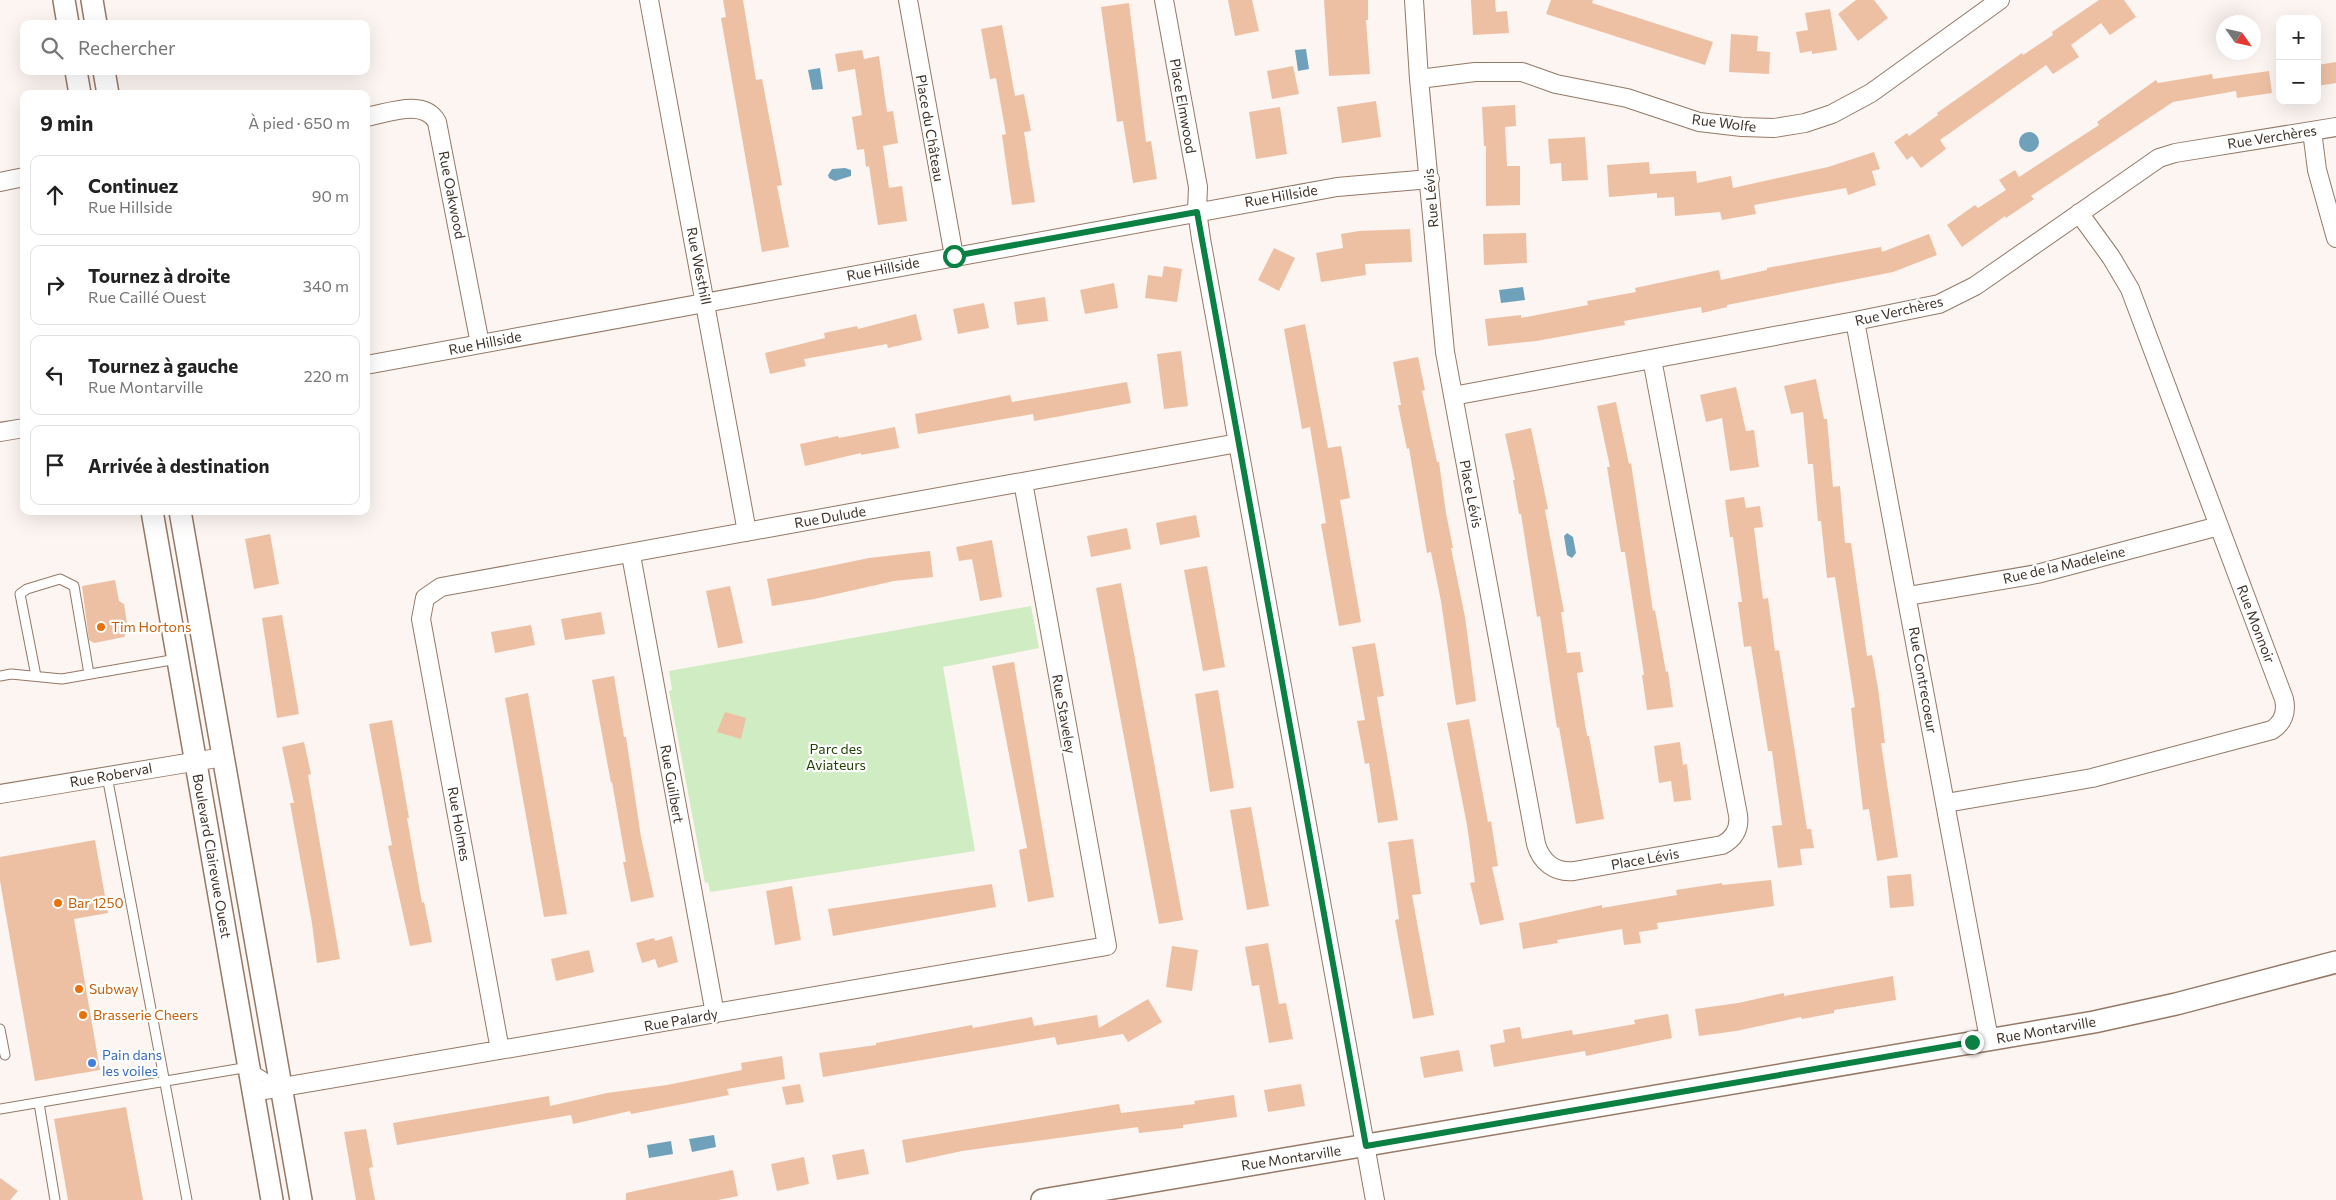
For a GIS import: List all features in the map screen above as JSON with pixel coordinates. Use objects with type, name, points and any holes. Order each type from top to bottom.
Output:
[{"type":"street","points":[[64,0],[67,20]]},
{"type":"street","points":[[92,0],[95,20]]},
{"type":"street","name":"Rue Westhill","points":[[649,0],[747,532]]},
{"type":"street","name":"Place du Château","points":[[908,0],[954,256]]},
{"type":"street","name":"Place Elmwood","points":[[1164,0],[1198,187],[1197,212],[1375,1200]]},
{"type":"street","name":"Rue Lévis","points":[[1414,0],[1419,79],[1430,179],[1439,296],[1453,396]]},
{"type":"street","name":"Rue Wolfe","points":[[1419,79],[1475,72],[1522,72],[1556,84],[1627,98],[1700,122],[1742,127],[1774,128],[1832,114],[1871,93],[2000,0]]},
{"type":"street","points":[[77,75],[79,90]]},
{"type":"street","points":[[105,75],[107,90]]},
{"type":"street","name":"Rue Oakwood","points":[[370,116],[417,109],[427,111],[437,122],[480,344]]},
{"type":"street","name":"Rue Verchères","points":[[1453,396],[1929,306],[1958,296],[2152,162],[2167,155],[2336,127]]},
{"type":"street","points":[[2312,131],[2317,170],[2336,238]]},
{"type":"street","points":[[0,182],[20,178]]},
{"type":"street","name":"Rue Hillside","points":[[370,364],[1337,186],[1430,179]]},
{"type":"street","name":"Rue Monnoir","points":[[1946,803],[2092,778],[2258,734],[2276,727],[2284,714],[2284,699],[2130,289],[2118,267],[2079,213]]},
{"type":"street","name":"Rue Contrecoeur","points":[[1856,321],[1989,1039]]},
{"type":"street","name":"Place Lévis","points":[[1453,396],[1534,834],[1540,855],[1552,867],[1569,872],[1712,847],[1726,843],[1734,836],[1738,826],[1738,815],[1652,358]]},
{"type":"street","points":[[0,432],[20,429]]},
{"type":"street","name":"Rue Dulude","points":[[425,598],[441,588],[1238,442]]},
{"type":"street","name":"Rue Staveley","points":[[1023,482],[1107,946]]},
{"type":"street","name":"Boulevard Clairevue Ouest","points":[[153,515],[272,1200]]},
{"type":"street","name":"Boulevard Clairevue Ouest","points":[[181,515],[300,1200]]},
{"type":"street","name":"Rue de la Madeleine","points":[[1908,596],[2037,574],[2219,526]]},
{"type":"street","name":"Rue Guilbert","points":[[631,554],[715,1014]]},
{"type":"street","name":"Rue Holmes","points":[[425,598],[421,619],[500,1050]]},
{"type":"street","name":"Rue Roberval","points":[[0,794],[223,757]]},
{"type":"street","name":"Rue Palardy","points":[[254,1092],[1107,946]]},
{"type":"street","name":"Rue Montarville","points":[[1042,1200],[1989,1039],[2153,1009],[2336,962]]},
{"type":"lane","points":[[36,676],[20,594],[27,589],[60,580],[74,586],[89,674]]},
{"type":"lane","points":[[0,676],[11,674],[62,679],[178,659]]},
{"type":"lane","points":[[107,776],[187,1200]]},
{"type":"lane","points":[[0,1029],[5,1055]]},
{"type":"lane","points":[[0,1109],[249,1067],[281,1087]]},
{"type":"lane","points":[[39,1103],[55,1200]]},
{"type":"green space","name":"Parc des Aviateurs","points":[[1031,606],[1039,648],[943,667],[975,851],[710,892],[708,882],[705,883],[669,691],[672,690],[669,671]]},
{"type":"water","points":[[1306,49],[1309,69],[1298,71],[1295,50]]},
{"type":"water","points":[[820,68],[823,89],[812,90],[808,70]]},
{"type":"water","points":[[2029,132],[2036,135],[2039,142],[2036,149],[2029,152],[2022,149],[2019,142],[2022,135]]},
{"type":"water","points":[[845,168],[851,170],[851,176],[835,181],[829,178],[828,175],[832,169]]},
{"type":"water","points":[[1523,287],[1525,300],[1501,303],[1499,290]]},
{"type":"water","points":[[1567,533],[1573,537],[1576,553],[1572,558],[1567,555],[1564,536]]},
{"type":"water","points":[[714,1135],[716,1147],[692,1152],[689,1139]]},
{"type":"water","points":[[671,1141],[673,1154],[649,1158],[647,1145]]},
{"type":"building","points":[[723,0],[743,0],[756,80],[762,79],[782,185],[777,186],[789,247],[762,252],[721,18],[726,17]]},
{"type":"building","points":[[1228,0],[1252,0],[1259,31],[1235,36]]},
{"type":"building","points":[[1324,0],[1368,0],[1368,20],[1366,20],[1370,74],[1329,76]]},
{"type":"building","points":[[1471,0],[1495,0],[1496,12],[1507,11],[1509,33],[1473,35]]},
{"type":"building","points":[[1551,0],[1593,0],[1592,3],[1713,42],[1705,65],[1546,14]]},
{"type":"building","points":[[1856,0],[1874,0],[1888,18],[1858,41],[1838,14]]},
{"type":"building","points":[[2099,0],[2124,0],[2136,17],[2110,35],[2101,23],[2071,45],[2079,57],[2053,74],[2046,65],[1940,140],[1946,149],[1921,168],[1912,156],[1907,160],[1894,142],[1907,133],[1909,136],[1938,115],[1937,113],[2022,53],[2023,55],[2053,35],[2052,32]]},
{"type":"building","points":[[1129,3],[1146,142],[1151,141],[1157,179],[1133,183],[1123,121],[1117,122],[1101,7]]},
{"type":"building","points":[[1830,9],[1837,50],[1812,54],[1812,51],[1800,53],[1796,32],[1808,30],[1805,13]]},
{"type":"building","points":[[1002,25],[1015,96],[1024,94],[1031,131],[1024,132],[1035,202],[1012,205],[1002,135],[1006,134],[996,78],[990,79],[981,29]]},
{"type":"building","points":[[1731,34],[1758,36],[1757,51],[1770,52],[1769,74],[1729,72]]},
{"type":"building","points":[[862,50],[864,59],[879,56],[887,112],[893,111],[898,143],[883,146],[889,188],[902,186],[907,221],[878,225],[869,166],[866,167],[864,149],[857,150],[852,117],[862,115],[855,69],[838,72],[835,54]]},
{"type":"building","points":[[2336,62],[2336,83],[2321,85],[2321,64]]},
{"type":"building","points":[[1293,66],[1299,94],[1272,99],[1267,71]]},
{"type":"building","points":[[2269,71],[2272,93],[2237,98],[2236,91],[2173,102],[2031,196],[2034,199],[2006,218],[2005,216],[1962,247],[1947,225],[1975,205],[1978,208],[2006,190],[1999,180],[2015,170],[2019,177],[2099,125],[2097,122],[2156,80],[2158,83],[2212,74],[2213,79]]},
{"type":"building","points":[[1376,101],[1381,137],[1342,143],[1337,107]]},
{"type":"building","points":[[1515,105],[1516,126],[1505,127],[1507,166],[1520,166],[1520,205],[1486,206],[1486,146],[1484,146],[1482,107]]},
{"type":"building","points":[[1280,107],[1287,154],[1256,159],[1249,112]]},
{"type":"building","points":[[1585,137],[1588,180],[1562,181],[1561,163],[1550,164],[1548,139]]},
{"type":"building","points":[[1874,152],[1880,169],[1872,171],[1876,185],[1848,195],[1846,188],[1754,205],[1756,214],[1722,220],[1720,212],[1675,216],[1674,197],[1657,198],[1657,193],[1609,197],[1607,165],[1649,162],[1650,174],[1696,171],[1697,183],[1731,176],[1733,188],[1828,167]]},
{"type":"building","points":[[1410,229],[1412,262],[1365,264],[1366,275],[1321,282],[1316,253],[1343,248],[1341,234],[1359,231]]},
{"type":"building","points":[[1526,233],[1527,263],[1484,265],[1483,234]]},
{"type":"building","points":[[1929,234],[1937,255],[1893,272],[1727,305],[1727,307],[1702,313],[1701,307],[1624,321],[1625,325],[1536,341],[1488,346],[1485,319],[1521,315],[1521,318],[1588,305],[1587,301],[1636,292],[1635,288],[1719,270],[1721,280],[1767,270],[1767,268],[1881,247],[1882,252]]},
{"type":"building","points":[[1274,248],[1295,258],[1279,291],[1258,280]]},
{"type":"building","points":[[1164,266],[1182,269],[1177,302],[1145,298],[1148,275],[1162,277]]},
{"type":"building","points":[[1114,283],[1118,308],[1085,314],[1080,290]]},
{"type":"building","points":[[1045,297],[1048,321],[1017,325],[1014,302]]},
{"type":"building","points":[[984,303],[989,328],[958,334],[953,309]]},
{"type":"building","points":[[916,314],[922,340],[888,348],[887,344],[804,359],[806,366],[770,374],[765,353],[825,338],[824,333],[857,326],[858,329]]},
{"type":"building","points":[[1305,324],[1328,448],[1341,446],[1350,498],[1340,500],[1361,622],[1339,626],[1321,524],[1326,523],[1310,427],[1302,429],[1284,329]]},
{"type":"building","points":[[1181,351],[1188,406],[1164,409],[1157,354]]},
{"type":"building","points":[[1418,357],[1425,390],[1422,391],[1437,462],[1439,462],[1453,548],[1451,548],[1465,617],[1476,701],[1456,705],[1441,601],[1431,552],[1427,553],[1409,448],[1407,449],[1398,405],[1401,405],[1393,362]]},
{"type":"building","points":[[1816,379],[1824,419],[1827,419],[1833,487],[1840,486],[1845,543],[1851,543],[1867,656],[1872,655],[1885,743],[1881,743],[1898,857],[1877,861],[1869,809],[1863,810],[1851,708],[1855,707],[1835,577],[1827,578],[1821,521],[1818,521],[1813,464],[1808,464],[1803,412],[1791,414],[1784,386]]},
{"type":"building","points":[[1127,382],[1131,403],[1034,421],[1033,414],[918,434],[915,414],[1010,395],[1012,402]]},
{"type":"building","points":[[1736,387],[1746,431],[1754,430],[1759,467],[1730,471],[1722,418],[1706,422],[1700,395]]},
{"type":"building","points":[[1616,402],[1629,464],[1631,463],[1653,611],[1655,610],[1666,672],[1668,671],[1673,707],[1647,710],[1642,675],[1644,675],[1625,552],[1621,552],[1607,467],[1610,467],[1597,406]]},
{"type":"building","points":[[895,427],[899,448],[861,455],[861,453],[805,466],[800,444]]},
{"type":"building","points":[[1531,428],[1548,509],[1545,510],[1564,612],[1561,612],[1567,653],[1580,652],[1583,672],[1577,673],[1587,736],[1589,736],[1604,819],[1576,824],[1559,727],[1557,728],[1540,616],[1537,617],[1521,514],[1519,514],[1513,480],[1515,480],[1505,434]]},
{"type":"building","points":[[1744,497],[1746,508],[1760,506],[1763,527],[1754,528],[1763,599],[1768,598],[1775,651],[1779,650],[1807,829],[1811,829],[1814,848],[1800,849],[1802,865],[1778,868],[1772,826],[1782,825],[1772,751],[1768,751],[1751,646],[1744,647],[1738,602],[1742,602],[1733,537],[1730,537],[1725,500]]},
{"type":"building","points":[[1196,515],[1200,537],[1160,545],[1156,523]]},
{"type":"building","points":[[1127,528],[1131,549],[1091,557],[1087,536]]},
{"type":"building","points":[[270,534],[279,584],[254,589],[245,539]]},
{"type":"building","points":[[992,540],[1002,597],[980,601],[972,559],[959,561],[956,547]]},
{"type":"building","points":[[930,551],[933,577],[894,581],[814,599],[772,606],[767,579],[869,558]]},
{"type":"building","points":[[1207,566],[1225,667],[1203,671],[1184,570]]},
{"type":"building","points":[[115,580],[119,601],[124,604],[128,630],[124,637],[94,643],[89,640],[82,586]]},
{"type":"building","points":[[1121,583],[1183,920],[1159,924],[1096,588]]},
{"type":"building","points":[[730,586],[743,643],[718,648],[706,591]]},
{"type":"building","points":[[601,612],[605,634],[565,640],[561,619]]},
{"type":"building","points":[[282,615],[299,714],[277,718],[262,618]]},
{"type":"building","points":[[531,625],[535,645],[495,653],[491,632]]},
{"type":"building","points":[[1375,643],[1384,696],[1377,697],[1398,820],[1378,823],[1369,763],[1365,764],[1357,721],[1365,720],[1352,647]]},
{"type":"building","points":[[1014,662],[1054,897],[1028,902],[1019,850],[1027,848],[992,666]]},
{"type":"building","points":[[614,676],[624,737],[626,737],[641,837],[654,897],[631,902],[623,862],[626,862],[612,782],[592,680]]},
{"type":"building","points":[[1218,690],[1234,788],[1210,792],[1195,694]]},
{"type":"building","points":[[528,693],[567,914],[544,917],[505,698]]},
{"type":"building","points":[[725,712],[746,718],[741,739],[717,732]]},
{"type":"building","points":[[1469,719],[1488,822],[1491,821],[1498,866],[1492,867],[1504,920],[1480,925],[1470,883],[1475,882],[1467,825],[1447,723]]},
{"type":"building","points":[[392,720],[422,903],[424,902],[432,942],[410,946],[388,846],[392,845],[369,724]]},
{"type":"building","points":[[304,742],[311,774],[308,775],[340,959],[317,963],[312,923],[290,803],[294,803],[282,747]]},
{"type":"building","points":[[1680,742],[1683,765],[1687,764],[1691,800],[1674,802],[1671,781],[1659,783],[1654,746]]},
{"type":"building","points":[[1251,807],[1269,906],[1247,910],[1230,810]]},
{"type":"building","points":[[1413,839],[1421,894],[1412,895],[1434,1015],[1413,1019],[1395,920],[1399,919],[1388,842]]},
{"type":"building","points":[[95,840],[108,913],[74,919],[100,1070],[35,1081],[0,881],[0,857]]},
{"type":"building","points":[[1911,874],[1914,906],[1890,908],[1887,876]]},
{"type":"building","points":[[1771,880],[1774,906],[1657,923],[1658,929],[1639,932],[1641,943],[1624,945],[1622,929],[1557,940],[1558,943],[1523,949],[1519,923],[1602,905],[1602,908],[1677,895],[1676,890],[1722,883],[1722,885]]},
{"type":"building","points":[[992,884],[996,907],[833,936],[828,909]]},
{"type":"building","points":[[792,886],[801,940],[775,945],[766,891]]},
{"type":"building","points":[[672,936],[678,962],[658,968],[655,959],[642,963],[636,943],[654,938],[655,941]]},
{"type":"building","points":[[1268,943],[1279,1004],[1286,1003],[1293,1039],[1269,1043],[1259,985],[1252,986],[1245,947]]},
{"type":"building","points":[[1172,946],[1198,950],[1192,991],[1166,987]]},
{"type":"building","points":[[589,950],[594,972],[556,981],[551,959]]},
{"type":"building","points":[[1893,976],[1896,1000],[1834,1010],[1834,1013],[1802,1019],[1801,1017],[1736,1031],[1699,1036],[1695,1009],[1738,1003],[1784,993],[1784,996]]},
{"type":"building","points":[[1148,999],[1162,1022],[1128,1042],[1123,1034],[1057,1045],[1055,1037],[823,1077],[819,1053],[876,1045],[876,1043],[972,1025],[973,1028],[1032,1017],[1034,1026],[1097,1015],[1099,1028]]},
{"type":"building","points":[[1668,1014],[1672,1038],[1586,1056],[1585,1051],[1494,1067],[1490,1045],[1505,1042],[1503,1030],[1520,1027],[1522,1039],[1572,1030],[1573,1035],[1635,1024],[1634,1020]]},
{"type":"building","points":[[1459,1050],[1463,1071],[1424,1078],[1420,1057]]},
{"type":"building","points":[[782,1056],[785,1079],[727,1089],[729,1095],[631,1114],[630,1111],[573,1124],[571,1115],[397,1145],[393,1123],[549,1096],[550,1106],[607,1093],[667,1085],[742,1070],[741,1063]]},
{"type":"building","points":[[800,1084],[804,1102],[786,1105],[782,1087]]},
{"type":"building","points":[[1301,1084],[1305,1106],[1268,1112],[1264,1090]]},
{"type":"building","points":[[1234,1095],[1237,1117],[1183,1125],[1183,1128],[1139,1133],[1138,1127],[962,1151],[906,1163],[902,1140],[1119,1104],[1121,1113],[1195,1104],[1194,1101]]},
{"type":"building","points":[[126,1107],[143,1200],[68,1200],[54,1119]]},
{"type":"building","points":[[366,1129],[373,1167],[369,1168],[375,1200],[356,1200],[344,1132]]},
{"type":"building","points":[[864,1149],[869,1174],[837,1180],[832,1155]]},
{"type":"building","points":[[804,1157],[809,1184],[777,1191],[771,1164]]},
{"type":"building","points":[[733,1170],[738,1196],[718,1200],[626,1200],[626,1193]]},
{"type":"building","points":[[0,1178],[18,1191],[10,1200],[0,1200]]},
{"type":"place","name":"Tim Hortons","points":[[101,627]]},
{"type":"place","name":"Bar 1250","points":[[58,903]]},
{"type":"place","name":"Subway","points":[[79,989]]},
{"type":"place","name":"Brasserie Cheers","points":[[83,1015]]},
{"type":"place","name":"Pain dans les voiles","points":[[92,1063]]},
{"type":"route","points":[[954,256],[1197,212],[1366,1146],[1972,1042]]}]
